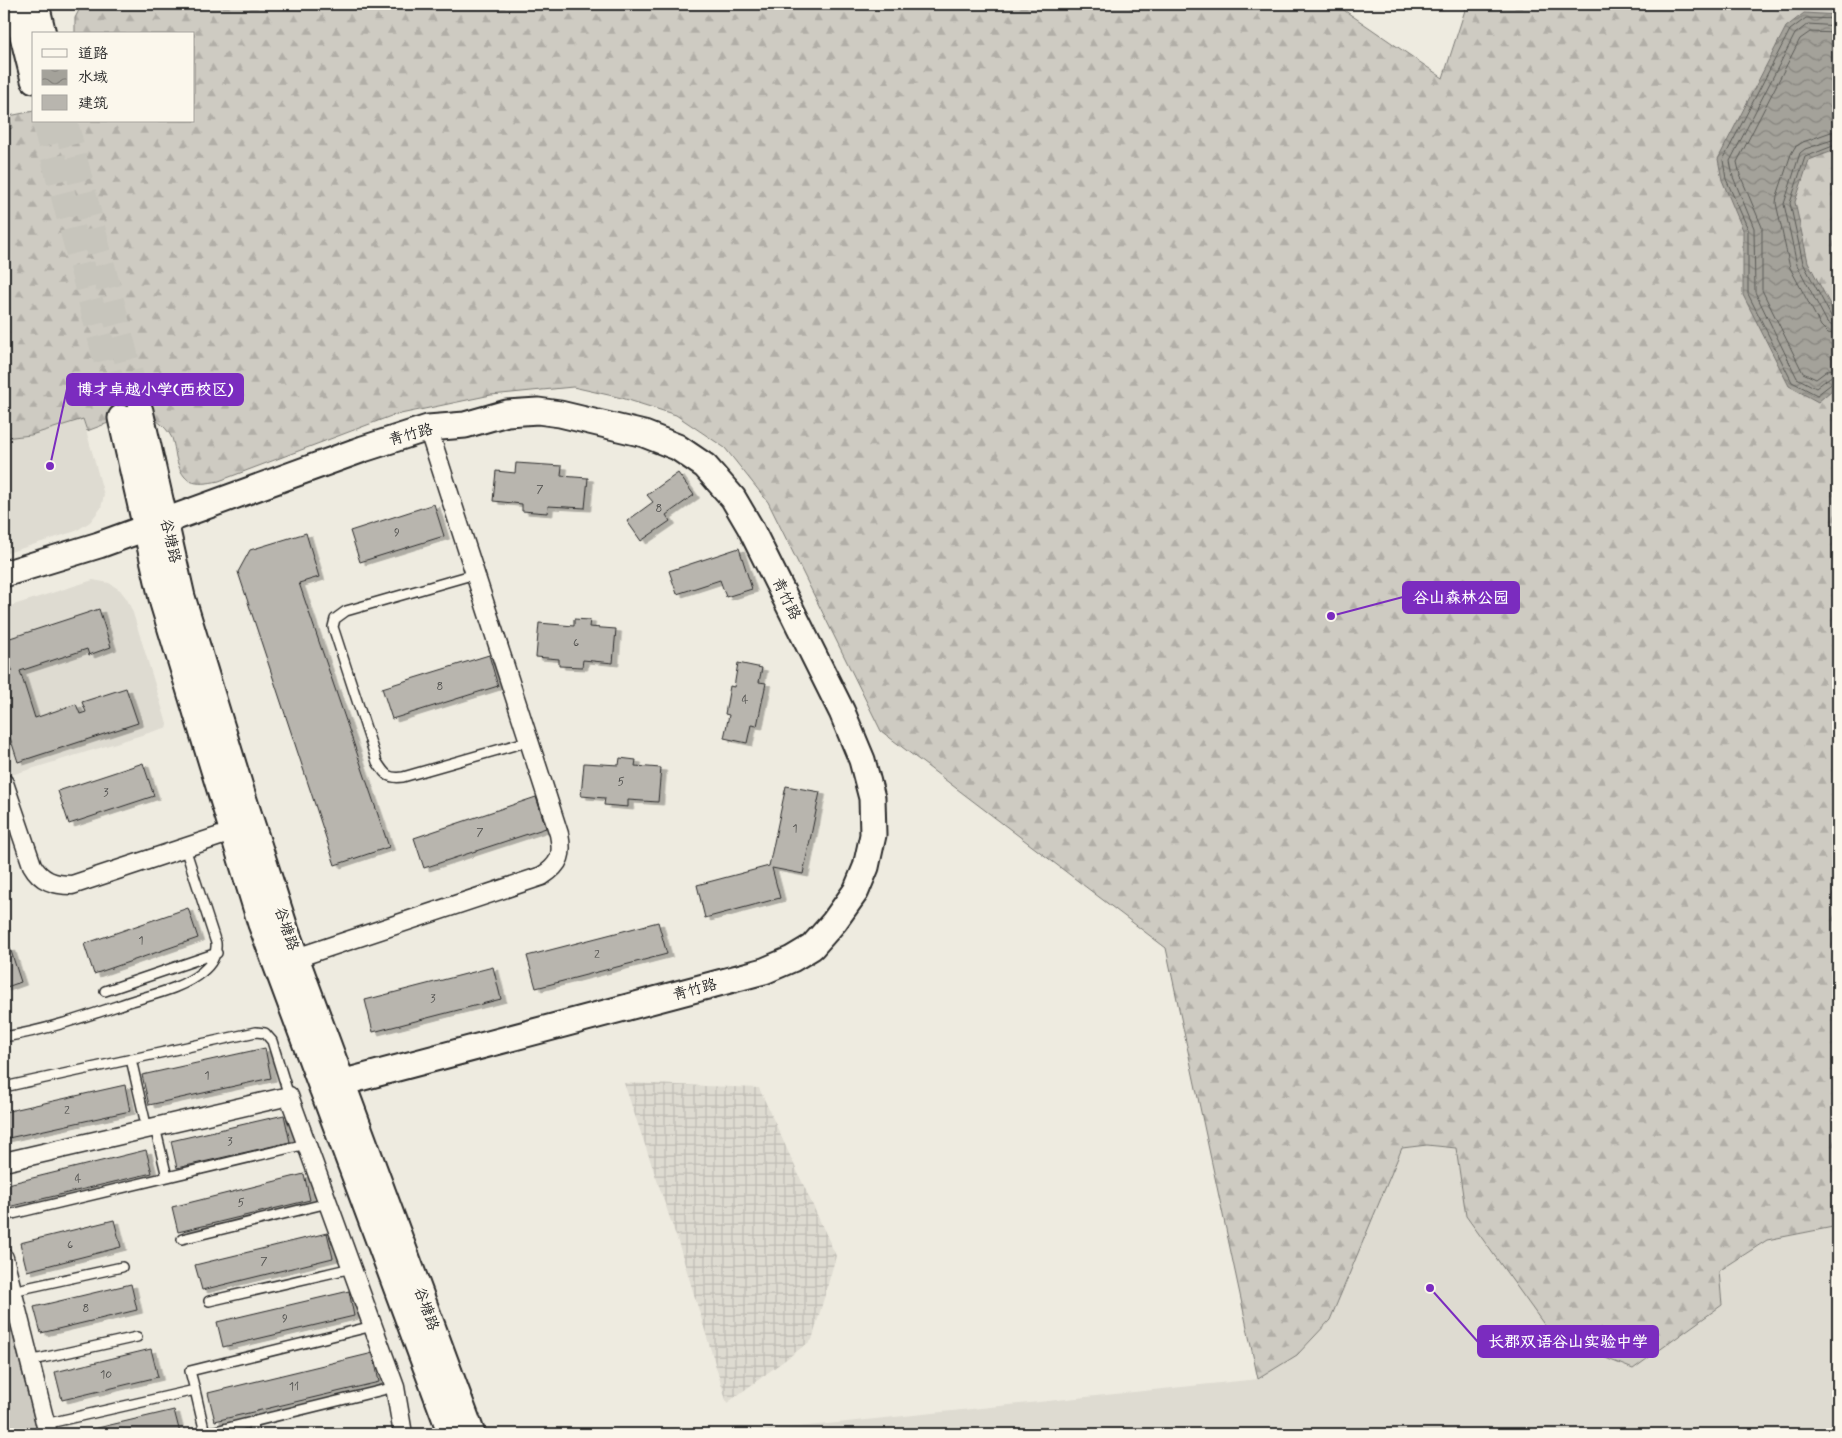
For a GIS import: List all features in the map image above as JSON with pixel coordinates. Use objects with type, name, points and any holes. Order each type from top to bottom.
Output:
[{"type":"main road","points":[[15,4],[32,72]]},
{"type":"main road","points":[[36,4],[43,32]]},
{"type":"main road","name":"青竹路","points":[[4,574],[99,545],[157,532],[368,464],[430,436],[506,413],[538,411],[560,414],[644,434],[677,446],[705,466],[733,498],[750,527],[842,712],[862,760],[872,798],[873,835],[866,868],[856,890],[834,922],[812,947],[792,959],[754,974],[331,1082]]},
{"type":"main road","name":"谷塘路","points":[[130,414],[157,532],[164,603],[261,924],[331,1082],[472,1434]]},
{"type":"main road","name":"谷塘路","points":[[157,532],[182,597],[243,798],[296,958],[331,1082],[451,1434]]},
{"type":"main road","name":"青竹路","points":[[4,590],[104,560],[157,532]]},
{"type":"street","points":[[296,958],[542,876],[559,861],[561,847],[559,834],[430,436]]},
{"type":"street","points":[[4,783],[32,865],[36,872],[45,880],[54,884],[72,885],[232,832]]},
{"type":"street","points":[[4,1162],[288,1096],[395,1387],[403,1434]]},
{"type":"street","points":[[4,1258],[46,1429]]},
{"type":"lane","points":[[475,574],[346,611],[335,619],[333,627],[377,762],[384,773],[392,778],[403,777],[529,740]]},
{"type":"lane","points":[[4,1037],[61,1025],[168,990],[202,972],[212,962],[216,953],[216,943],[185,848]]},
{"type":"lane","points":[[105,991],[216,953]]},
{"type":"lane","points":[[4,1087],[256,1032],[266,1033],[272,1041],[288,1096]]},
{"type":"lane","points":[[130,1059],[167,1177]]},
{"type":"lane","points":[[4,1216],[306,1144]]},
{"type":"lane","points":[[182,1239],[328,1203]]},
{"type":"lane","points":[[12,1291],[122,1266]]},
{"type":"lane","points":[[208,1302],[352,1268]]},
{"type":"lane","points":[[373,1326],[190,1371],[204,1434],[395,1387]]},
{"type":"lane","points":[[30,1361],[137,1337]]},
{"type":"lane","points":[[46,1429],[194,1390]]},
{"type":"lane","points":[[252,1422],[255,1434]]},
{"type":"shaded area","points":[[83,419],[104,495],[101,508],[90,522],[76,531],[4,554],[4,438],[31,435]]},
{"type":"shaded area","points":[[93,580],[109,583],[120,590],[127,599],[168,727],[8,776],[4,761],[4,608]]},
{"type":"shaded area","points":[[624,1083],[759,1088],[836,1256],[812,1340],[727,1403],[679,1245]]},
{"type":"shaded area","points":[[1427,1145],[1456,1148],[1466,1216],[1722,1306],[1719,1271],[1767,1240],[1838,1226],[1838,1400],[1835,1405],[1830,1430],[1831,1434],[731,1434],[1258,1379],[1330,1320],[1402,1148]]},
{"type":"green space","points":[[82,4],[1335,4],[1443,78],[1467,4],[1838,4],[1838,1226],[1767,1240],[1719,1271],[1722,1305],[1633,1369],[1553,1337],[1466,1216],[1456,1148],[1427,1145],[1402,1148],[1330,1320],[1297,1355],[1258,1379],[1166,948],[881,731],[768,502],[725,448],[676,415],[622,398],[573,387],[491,395],[391,416],[219,481],[203,483],[196,483],[186,478],[179,466],[173,440],[169,433],[158,422],[140,411],[87,431],[83,419],[31,435],[4,438],[4,131],[12,128],[9,116],[32,111],[32,122],[195,122],[195,32],[75,32],[75,18]]},
{"type":"green space","points":[[4,1301],[38,1434],[4,1434]]},
{"type":"water","points":[[1804,13],[1838,15],[1838,149],[1809,160],[1795,202],[1808,262],[1838,320],[1838,385],[1818,402],[1789,386],[1743,295],[1743,230],[1722,180],[1718,159],[1786,27]]},
{"type":"building","points":[[516,463],[562,466],[561,476],[588,478],[585,508],[548,506],[547,513],[522,511],[522,504],[493,501],[496,471],[515,473]]},
{"type":"building","points":[[678,473],[694,495],[666,515],[670,521],[641,541],[627,521],[653,502],[647,495]]},
{"type":"building","points":[[434,504],[444,536],[360,562],[350,531]]},
{"type":"building","points":[[306,533],[319,577],[299,583],[389,847],[335,865],[238,572],[250,550]]},
{"type":"building","points":[[739,548],[752,589],[726,597],[720,580],[677,594],[669,571]]},
{"type":"building","points":[[99,609],[111,647],[89,655],[87,649],[20,671],[35,718],[76,704],[80,714],[86,712],[82,702],[126,688],[138,723],[18,762],[4,719],[4,674],[13,671],[4,657],[4,640]]},
{"type":"building","points":[[574,619],[590,620],[589,627],[616,629],[613,663],[583,660],[582,667],[559,666],[559,659],[536,657],[539,623],[574,626]]},
{"type":"building","points":[[489,655],[498,686],[392,719],[382,688]]},
{"type":"building","points":[[738,663],[762,668],[759,682],[766,683],[757,726],[751,725],[747,743],[724,738],[729,715],[725,714],[730,686],[734,687]]},
{"type":"building","points":[[620,758],[636,760],[635,766],[661,768],[658,802],[628,800],[628,807],[604,805],[605,798],[581,796],[584,763],[619,765]]},
{"type":"building","points":[[143,763],[154,796],[69,824],[58,791]]},
{"type":"building","points":[[786,786],[820,792],[803,874],[772,868],[780,898],[705,918],[697,885],[769,866]]},
{"type":"building","points":[[536,797],[546,828],[424,868],[414,838]]},
{"type":"building","points":[[188,908],[198,938],[94,974],[84,944]]},
{"type":"building","points":[[658,922],[667,954],[536,988],[527,956]]},
{"type":"building","points":[[10,948],[21,982],[4,988],[4,950]]},
{"type":"building","points":[[493,967],[501,999],[373,1032],[365,1000]]},
{"type":"building","points":[[265,1048],[271,1078],[149,1105],[142,1075]]},
{"type":"building","points":[[125,1085],[130,1111],[4,1139],[4,1112]]},
{"type":"building","points":[[284,1115],[290,1142],[177,1168],[171,1141]]},
{"type":"building","points":[[146,1150],[152,1173],[8,1207],[4,1185]]},
{"type":"building","points":[[304,1174],[310,1200],[178,1232],[172,1207]]},
{"type":"building","points":[[114,1220],[121,1247],[27,1271],[20,1243]]},
{"type":"building","points":[[327,1233],[333,1258],[202,1290],[195,1265]]},
{"type":"building","points":[[131,1284],[137,1310],[41,1333],[34,1307]]},
{"type":"building","points":[[349,1291],[354,1316],[223,1347],[217,1322]]},
{"type":"building","points":[[151,1349],[158,1377],[62,1400],[55,1372]]},
{"type":"building","points":[[373,1353],[379,1382],[215,1421],[208,1393]]},
{"type":"building","points":[[174,1410],[180,1433],[72,1434]]},
{"type":"tunnel","points":[[44,122],[121,418]]},
{"type":"tunnel","points":[[65,122],[140,411]]},
{"type":"place","name":"博才卓越小学(西校区)","points":[[50,466]]},
{"type":"place","name":"谷山森林公园","points":[[1331,616]]},
{"type":"place","name":"长郡双语谷山实验中学","points":[[1430,1288]]}]
